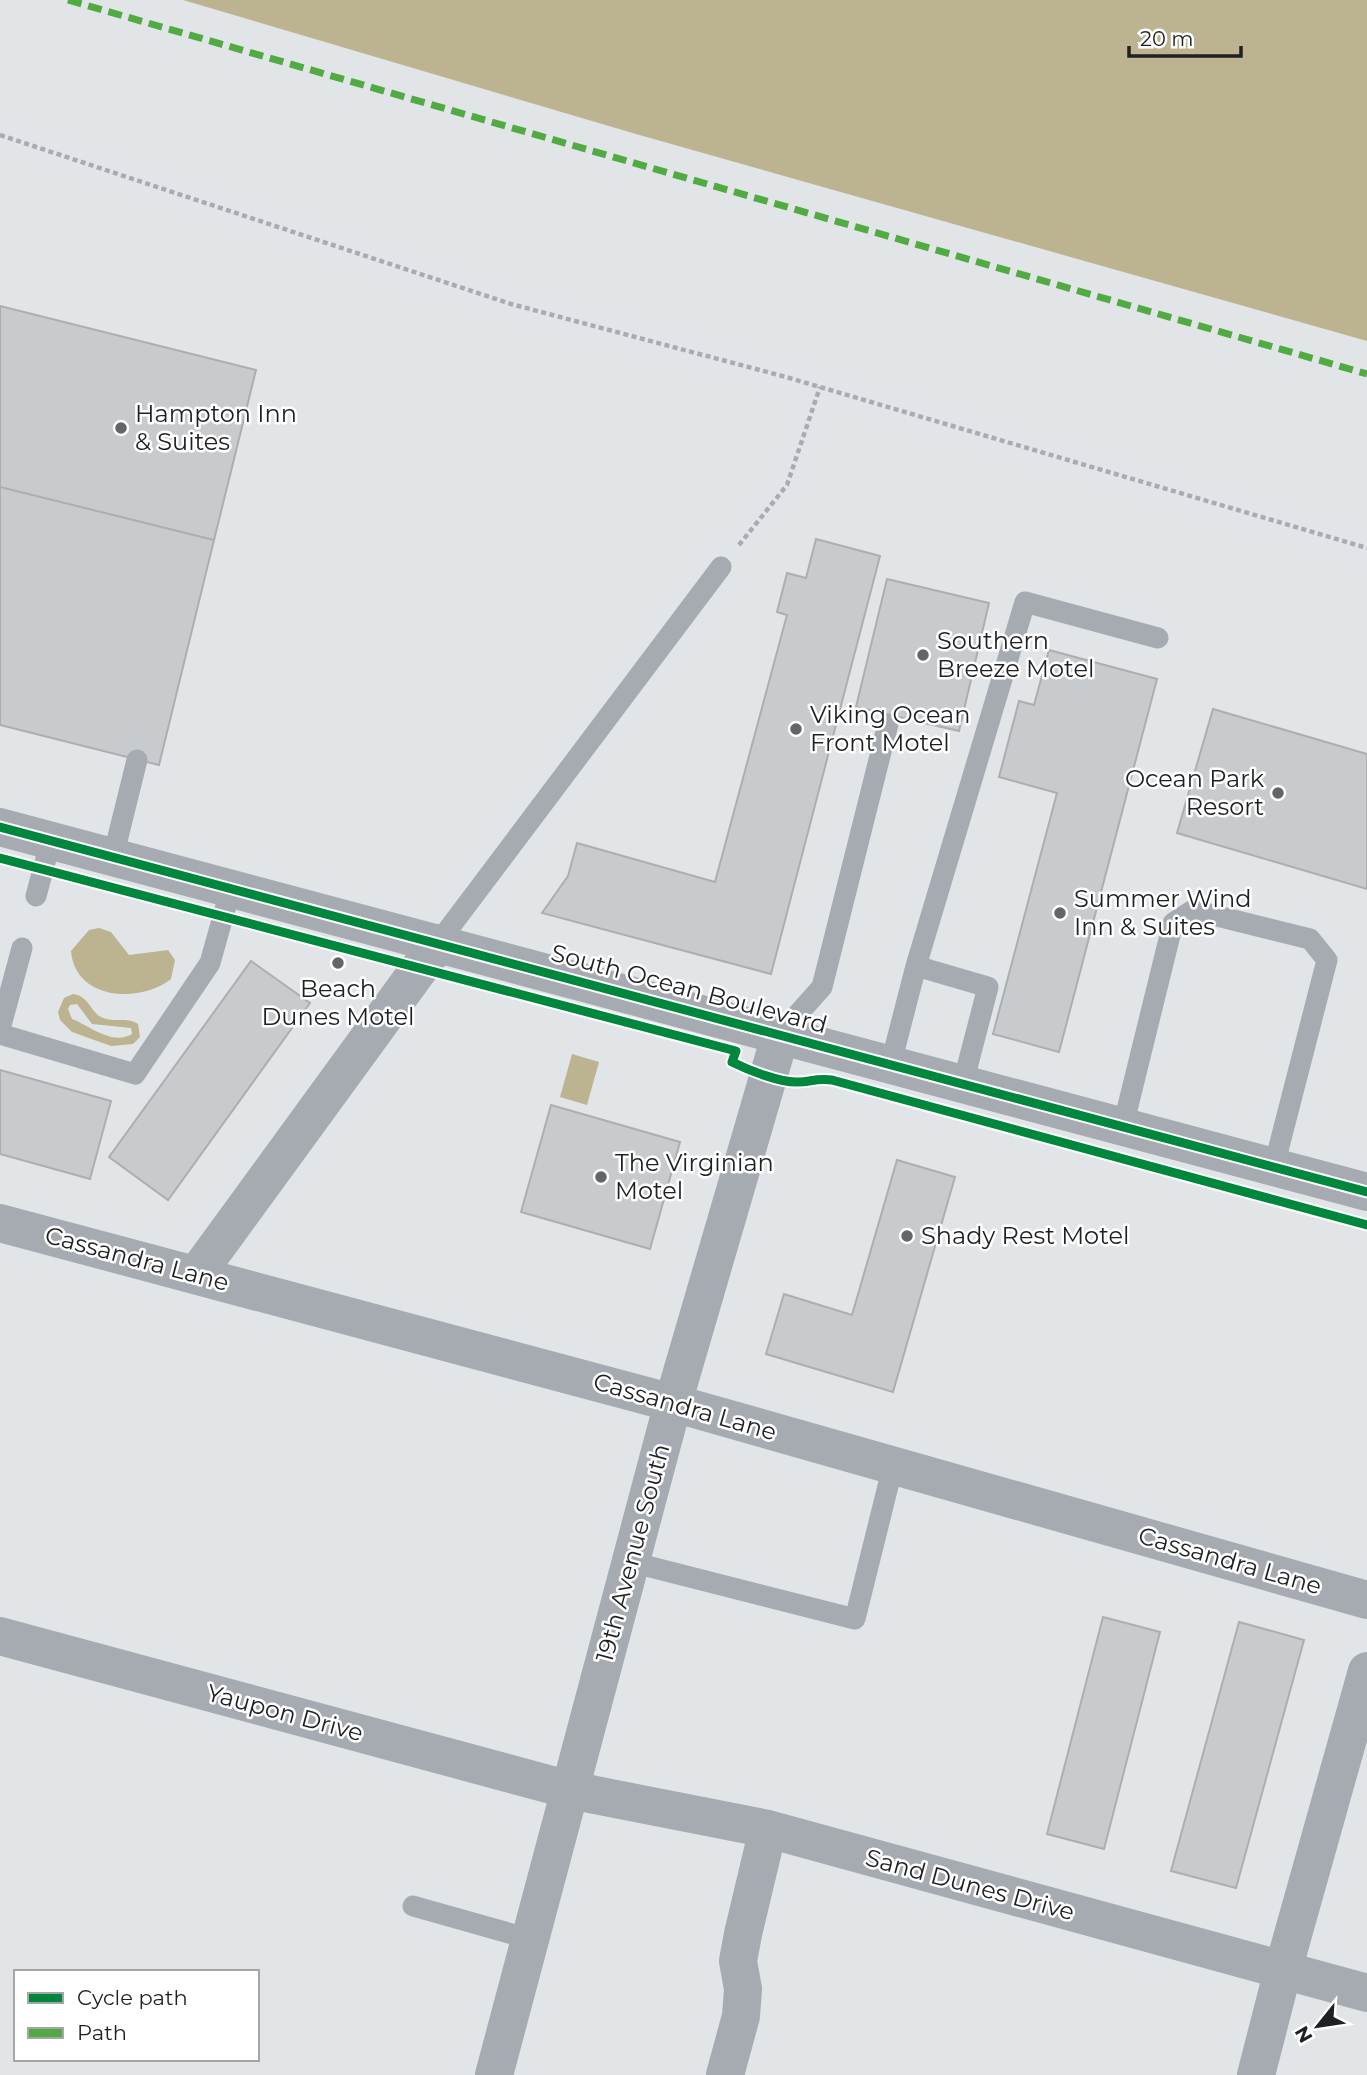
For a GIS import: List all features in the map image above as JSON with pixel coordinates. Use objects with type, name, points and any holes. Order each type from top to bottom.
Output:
[{"type":"main road","name":"South Ocean Boulevard","points":[[0,827],[781,1033],[1367,1192]]},
{"type":"street","points":[[196,1275],[438,943]]},
{"type":"street","name":"19th Avenue South","points":[[494,2075],[673,1403],[781,1033]]},
{"type":"street","name":"Cassandra Lane","points":[[0,1223],[673,1403],[1367,1600]]},
{"type":"street","name":"Yaupon Drive","points":[[0,1636],[570,1790]]},
{"type":"street","points":[[1256,2075],[1367,1671]]},
{"type":"street","name":"Sand Dunes Drive","points":[[570,1790],[768,1829],[1367,1993]]},
{"type":"street","points":[[725,2075],[741,2016],[740,1947],[768,1829]]},
{"type":"lane","points":[[438,943],[721,567]]},
{"type":"lane","points":[[891,1063],[916,966],[1025,602],[1158,638]]},
{"type":"lane","points":[[781,1033],[822,987],[888,724]]},
{"type":"lane","points":[[113,857],[137,760]]},
{"type":"lane","points":[[36,897],[51,841]]},
{"type":"lane","points":[[22,948],[0,1032],[135,1074],[210,963],[231,888]]},
{"type":"lane","points":[[1123,1126],[1173,923],[1193,911],[1310,939],[1327,960],[1274,1166]]},
{"type":"lane","points":[[916,966],[988,987],[963,1083]]},
{"type":"lane","points":[[631,1562],[855,1619],[893,1466]]},
{"type":"lane","points":[[413,1906],[530,1939]]},
{"type":"path","points":[[0,135],[511,304],[820,387],[1367,548]]},
{"type":"path","points":[[721,567],[787,485],[820,387]]},
{"type":"shaded area","points":[[183,0],[1367,0],[1367,341],[636,134]]},
{"type":"shaded area","points":[[99,928],[111,932],[129,955],[168,950],[175,960],[171,979],[158,987],[126,994],[110,993],[84,980],[75,967],[71,951],[89,930]]},
{"type":"shaded area","points":[[78,995],[99,1016],[138,1024],[140,1037],[133,1044],[111,1046],[72,1032],[60,1020],[58,1012],[64,998]],"holes":[[[77,1004],[92,1024],[131,1028],[132,1034],[117,1038],[102,1034],[72,1019],[68,1009],[70,1005]]]},
{"type":"shaded area","points":[[572,1054],[599,1062],[587,1105],[560,1097]]},
{"type":"building","name":"Hampton Inn & Suites","points":[[0,306],[256,370],[214,540],[0,487]]},
{"type":"building","points":[[0,487],[214,540],[159,765],[0,725]]},
{"type":"building","name":"Viking Ocean Front Motel","points":[[816,539],[880,556],[771,974],[542,913],[568,876],[577,843],[715,882],[787,615],[777,612],[787,573],[806,578]]},
{"type":"building","name":"Southern Breeze Motel","points":[[887,579],[989,603],[959,731],[856,707]]},
{"type":"building","name":"Summer Wind Inn & Suites","points":[[1049,650],[1157,679],[1059,1052],[993,1034],[1057,793],[999,777],[1019,701],[1034,705]]},
{"type":"building","name":"Ocean Park Resort","points":[[1213,709],[1367,754],[1367,889],[1177,833]]},
{"type":"building","points":[[251,961],[310,1003],[168,1200],[109,1157]]},
{"type":"building","points":[[0,1070],[111,1101],[90,1179],[0,1154]]},
{"type":"building","name":"The Virginian Motel","points":[[551,1105],[680,1142],[650,1249],[521,1212]]},
{"type":"building","name":"Shady Rest Motel","points":[[897,1160],[955,1177],[893,1392],[766,1354],[784,1294],[852,1315]]},
{"type":"building","points":[[1103,1617],[1160,1632],[1104,1849],[1047,1834]]},
{"type":"building","points":[[1239,1622],[1304,1640],[1236,1888],[1171,1871]]},
{"type":"marked path","points":[[68,0],[1367,374]]},
{"type":"cycle path","points":[[0,827],[1367,1192]]},
{"type":"cycle path","points":[[0,858],[736,1051],[732,1062],[774,1078],[791,1082],[832,1080],[1367,1225]]},
{"type":"place","name":"Hampton Inn & Suites","points":[[121,428]]},
{"type":"place","name":"Southern Breeze Motel","points":[[923,655]]},
{"type":"place","name":"Viking Ocean Front Motel","points":[[796,729]]},
{"type":"place","name":"Ocean Park Resort","points":[[1278,793]]},
{"type":"place","name":"Summer Wind Inn & Suites","points":[[1060,913]]},
{"type":"place","name":"Beach Dunes Motel","points":[[338,963]]},
{"type":"place","name":"The Virginian Motel","points":[[601,1177]]},
{"type":"place","name":"Shady Rest Motel","points":[[907,1236]]}]
